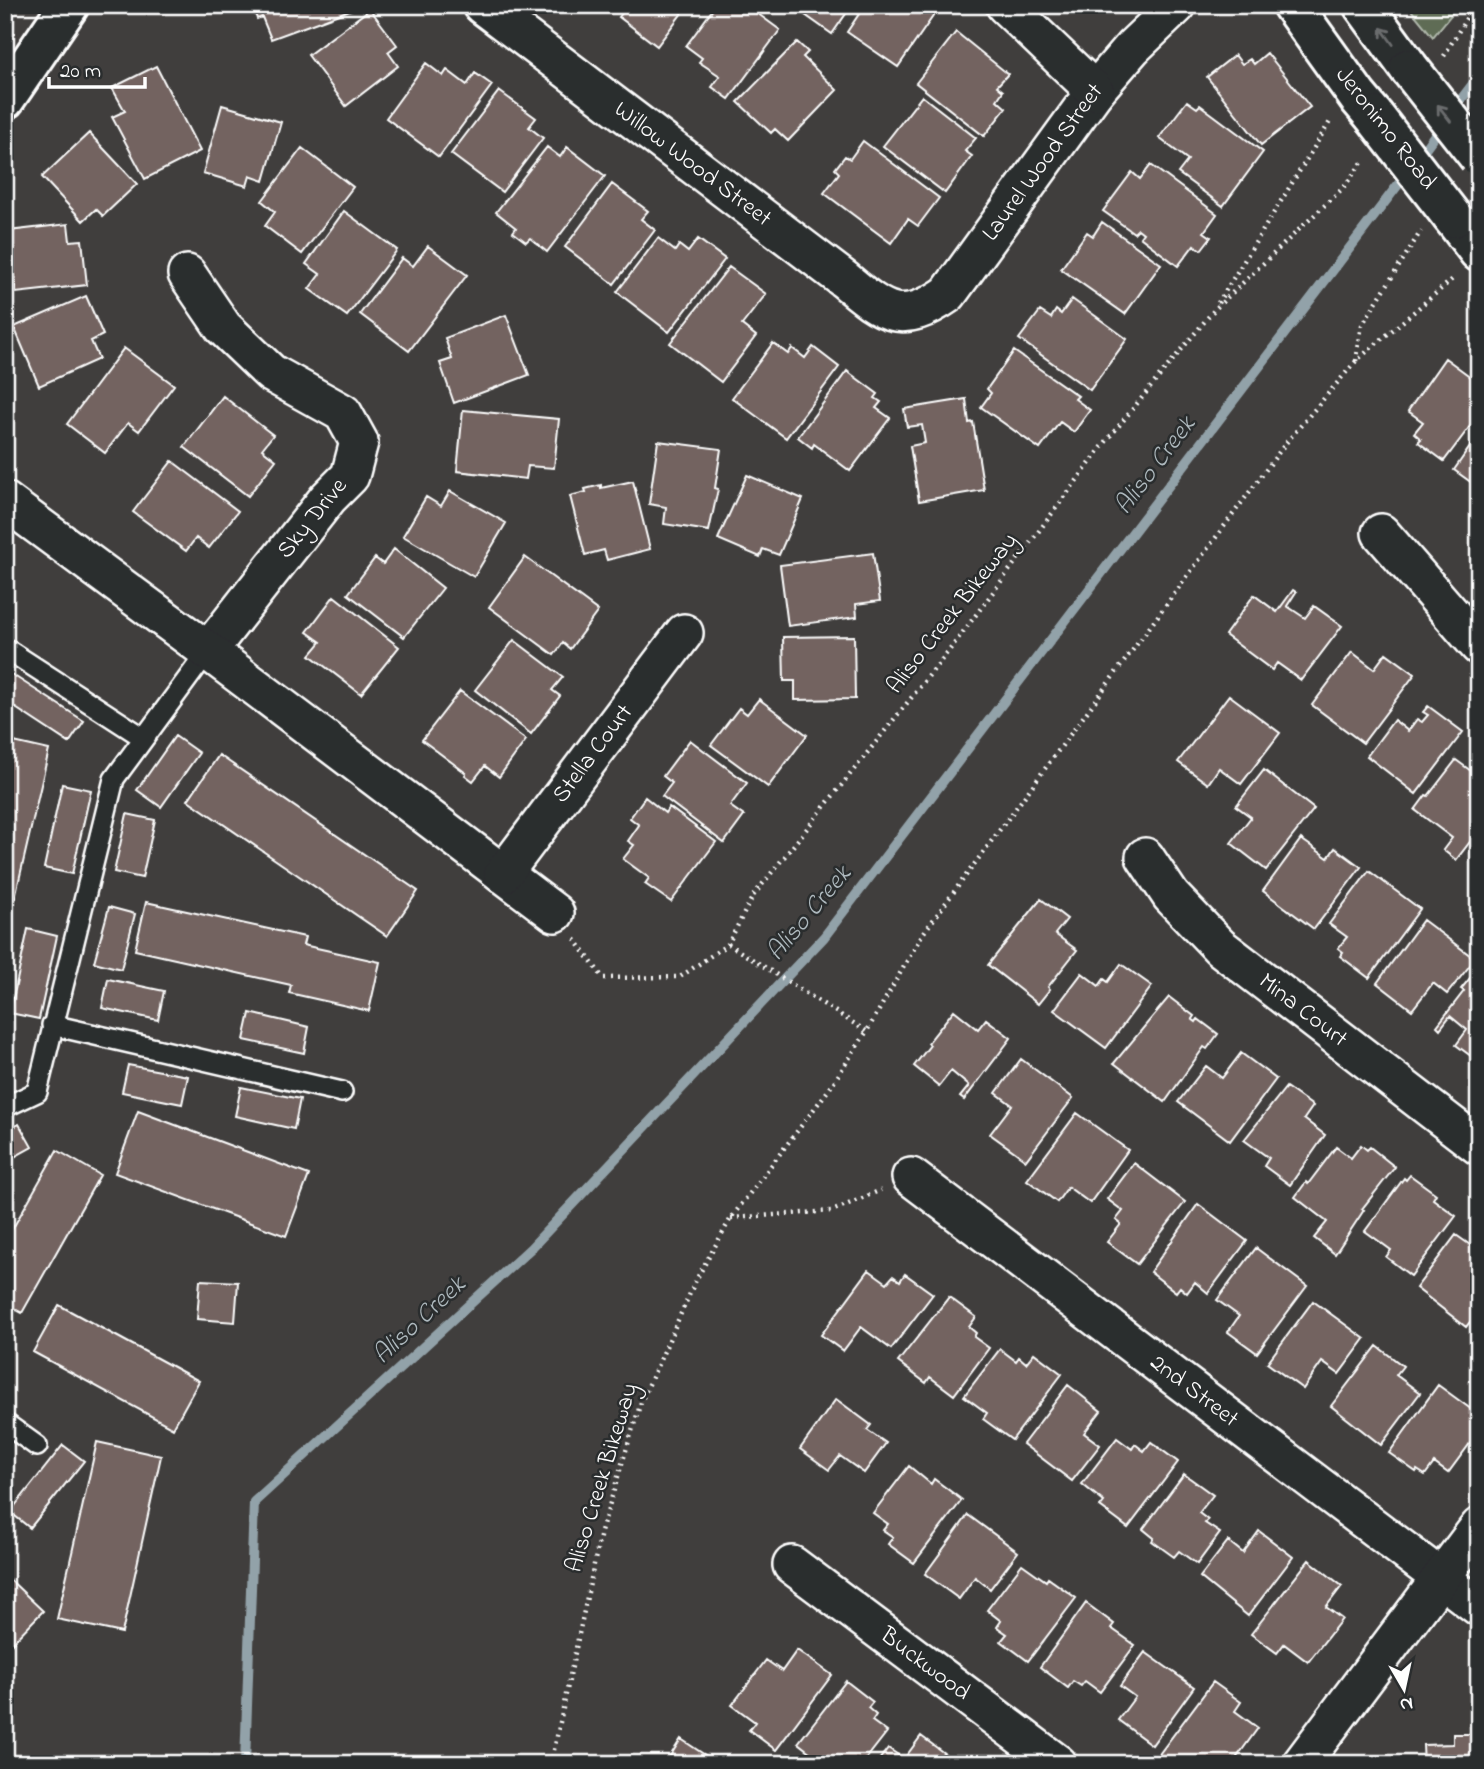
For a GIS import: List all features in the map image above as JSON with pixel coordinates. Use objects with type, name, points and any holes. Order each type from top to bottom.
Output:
[{"type":"main road","points":[[5,99],[69,5]]},
{"type":"main road","name":"Jeronimo Road","points":[[1292,5],[1366,106],[1469,263]]},
{"type":"main road","points":[[1363,5],[1426,63],[1479,157]]},
{"type":"street","name":"Willow Wood Street","points":[[482,5],[834,271],[871,302],[888,311],[909,314]]},
{"type":"street","points":[[1005,5],[1095,91]]},
{"type":"street","name":"Laurel Wood Street","points":[[909,314],[930,306],[948,294],[1095,91],[1133,47],[1177,5]]},
{"type":"street","name":"Sky Drive","points":[[187,274],[223,327],[271,373],[343,413],[359,442],[350,476],[328,498],[208,651]]},
{"type":"street","points":[[5,501],[555,913]]},
{"type":"street","points":[[1381,533],[1479,646]]},
{"type":"street","name":"Stella Court","points":[[503,874],[684,633]]},
{"type":"street","name":"Mina Court","points":[[1145,857],[1171,896],[1220,947],[1479,1146]]},
{"type":"street","name":"2nd Street","points":[[911,1177],[1479,1607]]},
{"type":"street","points":[[1301,1764],[1479,1527]]},
{"type":"street","name":"Buckwood","points":[[792,1565],[1058,1764]]},
{"type":"lane","points":[[5,648],[144,738]]},
{"type":"lane","points":[[5,1107],[37,1092],[114,779],[208,651]]},
{"type":"lane","points":[[52,1025],[342,1092]]},
{"type":"lane","points":[[5,1423],[37,1446]]},
{"type":"path","points":[[1426,63],[1474,5]]},
{"type":"path","name":"Aliso Creek Bikeway","points":[[1214,310],[1332,119],[1366,106]]},
{"type":"path","name":"Aliso Creek Bikeway","points":[[555,913],[603,978],[680,977],[728,944],[752,896],[951,648],[1108,439],[1214,310],[1343,188],[1368,155]]},
{"type":"path","points":[[1356,361],[1362,325],[1410,245],[1439,221]]},
{"type":"path","name":"Aliso Creek Bikeway","points":[[551,1764],[601,1532],[641,1402],[697,1278],[731,1217],[830,1088],[867,1031],[922,935],[1284,444],[1356,361],[1469,263]]},
{"type":"path","points":[[728,944],[867,1031]]},
{"type":"path","points":[[731,1217],[832,1211],[911,1177]]},
{"type":"green space","points":[[1407,5],[1459,5],[1433,37]]},
{"type":"building","points":[[252,5],[358,7],[271,39],[262,17],[257,19]]},
{"type":"building","points":[[623,5],[688,5],[657,46],[619,17],[626,8]]},
{"type":"building","points":[[716,5],[746,5],[780,30],[729,99],[712,87],[720,76],[699,62],[702,58],[686,46]]},
{"type":"building","points":[[791,5],[852,5],[832,34]]},
{"type":"building","points":[[865,5],[927,5],[936,12],[898,67],[847,32]]},
{"type":"building","points":[[370,9],[397,45],[388,52],[398,66],[346,106],[308,55]]},
{"type":"building","points":[[956,32],[1008,74],[997,86],[1003,91],[997,100],[1006,108],[984,136],[916,83]]},
{"type":"building","points":[[797,42],[808,52],[803,57],[837,90],[788,141],[775,129],[771,133],[738,102]]},
{"type":"building","points":[[1267,53],[1310,107],[1261,145],[1207,77],[1235,55],[1242,64],[1250,59],[1254,64]]},
{"type":"building","points":[[426,63],[443,76],[447,70],[467,85],[475,73],[492,85],[439,157],[386,118]]},
{"type":"building","points":[[156,66],[200,151],[145,179],[112,117],[125,111],[112,88]]},
{"type":"building","points":[[499,91],[536,118],[529,127],[543,138],[502,192],[451,154]]},
{"type":"building","points":[[922,96],[976,138],[965,151],[972,156],[945,193],[883,146]]},
{"type":"building","points":[[1187,101],[1197,108],[1200,105],[1263,152],[1223,206],[1178,173],[1188,160],[1159,138]]},
{"type":"building","points":[[222,105],[281,122],[264,181],[250,176],[247,186],[203,173]]},
{"type":"building","points":[[89,133],[137,184],[103,216],[96,209],[83,221],[42,177]]},
{"type":"building","points":[[863,141],[939,198],[918,226],[908,219],[891,243],[824,193],[839,173],[835,169],[845,156],[850,159]]},
{"type":"building","points":[[547,147],[560,157],[567,147],[605,176],[547,252],[530,238],[526,242],[513,232],[516,228],[496,212]]},
{"type":"building","points":[[302,148],[353,187],[302,254],[265,226],[275,212],[262,201]]},
{"type":"building","points":[[1151,165],[1217,214],[1204,232],[1211,237],[1201,250],[1194,245],[1178,266],[1140,237],[1143,233],[1138,229],[1134,233],[1103,211],[1132,172],[1140,179]]},
{"type":"building","points":[[612,184],[648,211],[641,219],[655,230],[614,284],[565,247]]},
{"type":"building","points":[[344,211],[397,250],[347,316],[309,289],[320,274],[306,264]]},
{"type":"building","points":[[1102,222],[1161,264],[1125,314],[1061,269],[1087,232],[1093,236]]},
{"type":"building","points":[[68,224],[70,241],[82,240],[87,285],[16,293],[9,231]]},
{"type":"building","points":[[658,238],[675,251],[679,245],[688,252],[698,239],[725,259],[669,332],[617,292]]},
{"type":"building","points":[[428,246],[467,275],[409,351],[360,314],[402,258],[413,266]]},
{"type":"building","points":[[729,267],[766,294],[742,325],[756,336],[721,382],[670,343]]},
{"type":"building","points":[[86,296],[103,335],[91,341],[99,359],[39,386],[14,327]]},
{"type":"building","points":[[1072,299],[1127,339],[1090,390],[1019,339],[1040,311],[1051,318],[1056,310],[1061,314]]},
{"type":"building","points":[[506,315],[529,375],[454,403],[440,363],[452,359],[445,338]]},
{"type":"building","points":[[773,343],[788,354],[792,348],[805,358],[813,347],[839,367],[786,438],[732,398]]},
{"type":"building","points":[[124,348],[174,385],[139,431],[128,423],[105,453],[67,424]]},
{"type":"building","points":[[1014,351],[1078,396],[1075,399],[1090,410],[1074,432],[1060,422],[1040,449],[981,407],[991,393],[987,389]]},
{"type":"building","points":[[1445,358],[1479,383],[1479,418],[1444,461],[1418,442],[1421,439],[1414,433],[1423,422],[1408,411]]},
{"type":"building","points":[[847,371],[878,394],[875,398],[881,402],[876,408],[890,418],[850,471],[814,444],[812,448],[798,437]]},
{"type":"building","points":[[223,396],[273,435],[262,449],[276,460],[248,496],[184,447]]},
{"type":"building","points":[[966,399],[969,423],[973,422],[984,490],[919,501],[910,446],[925,443],[922,425],[907,427],[904,409]]},
{"type":"building","points":[[463,410],[559,419],[554,468],[528,466],[526,479],[457,471]]},
{"type":"building","points":[[1479,434],[1479,488],[1454,470]]},
{"type":"building","points":[[658,441],[721,449],[715,488],[718,489],[709,531],[664,524],[666,507],[649,504]]},
{"type":"building","points":[[172,461],[238,511],[209,548],[196,538],[186,551],[133,512]]},
{"type":"building","points":[[747,475],[803,499],[779,555],[763,549],[760,557],[718,539]]},
{"type":"building","points":[[633,481],[650,549],[607,560],[604,550],[585,555],[570,496],[601,485],[601,488]]},
{"type":"building","points":[[450,491],[506,523],[474,577],[403,536],[426,497],[441,506]]},
{"type":"building","points":[[394,549],[443,588],[404,637],[348,594],[375,558],[383,564]]},
{"type":"building","points":[[873,553],[880,601],[856,604],[857,617],[788,626],[780,565]]},
{"type":"building","points":[[525,557],[598,611],[570,649],[563,643],[554,655],[489,607]]},
{"type":"building","points":[[1293,590],[1296,592],[1287,606],[1305,618],[1314,606],[1342,626],[1301,680],[1277,663],[1272,670],[1225,635],[1254,595],[1277,612]]},
{"type":"building","points":[[334,596],[399,647],[361,694],[310,655],[321,642],[307,632]]},
{"type":"building","points":[[854,636],[855,699],[795,700],[795,681],[784,681],[783,637]]},
{"type":"building","points":[[514,640],[563,677],[552,690],[560,696],[531,734],[475,690]]},
{"type":"building","points":[[1352,652],[1374,669],[1386,653],[1415,674],[1363,743],[1312,705]]},
{"type":"building","points":[[8,672],[84,721],[69,743],[5,701],[5,677]]},
{"type":"building","points":[[460,691],[526,740],[499,777],[485,766],[473,781],[422,740]]},
{"type":"building","points":[[1229,695],[1280,733],[1241,784],[1219,768],[1208,784],[1178,762]]},
{"type":"building","points":[[759,699],[807,735],[768,787],[711,745],[739,708],[747,714]]},
{"type":"building","points":[[1428,706],[1463,732],[1416,794],[1367,756],[1394,720],[1408,731],[1417,719],[1422,722],[1428,715],[1423,712]]},
{"type":"building","points":[[175,736],[199,753],[161,807],[137,790]]},
{"type":"building","points":[[5,740],[49,750],[8,928],[5,927]]},
{"type":"building","points":[[690,740],[747,783],[730,806],[744,816],[724,843],[662,796],[672,783],[663,776]]},
{"type":"building","points":[[219,755],[418,891],[387,936],[188,800]]},
{"type":"building","points":[[1456,760],[1471,771],[1479,761],[1479,830],[1456,860],[1443,850],[1452,838],[1415,810]]},
{"type":"building","points":[[1264,770],[1314,809],[1266,870],[1231,843],[1251,817],[1236,806]]},
{"type":"building","points":[[62,784],[91,790],[72,874],[44,868]]},
{"type":"building","points":[[645,797],[665,813],[669,807],[716,842],[671,902],[645,884],[649,878],[623,859],[634,845],[628,841],[639,825],[630,818]]},
{"type":"building","points":[[127,814],[155,820],[142,878],[114,872]]},
{"type":"building","points":[[1301,839],[1328,858],[1335,848],[1361,867],[1314,929],[1263,891]]},
{"type":"building","points":[[1369,871],[1420,909],[1369,978],[1340,956],[1343,952],[1338,948],[1347,937],[1329,924]]},
{"type":"building","points":[[1041,899],[1067,919],[1055,934],[1077,950],[1038,1004],[988,965]]},
{"type":"building","points":[[146,902],[305,937],[303,945],[380,962],[369,1011],[289,993],[291,985],[135,950]]},
{"type":"building","points":[[109,907],[135,914],[121,969],[94,962]]},
{"type":"building","points":[[1423,920],[1475,959],[1447,994],[1433,983],[1412,1010],[1377,983]]},
{"type":"building","points":[[28,929],[57,936],[39,1019],[10,1013]]},
{"type":"building","points":[[1121,964],[1152,986],[1106,1048],[1054,1010],[1082,973],[1099,986],[1104,979],[1108,982]]},
{"type":"building","points":[[1479,967],[1479,1062],[1456,1045],[1467,1030],[1450,1016],[1440,1029],[1437,1026]]},
{"type":"building","points":[[108,979],[164,991],[158,1020],[102,1008]]},
{"type":"building","points":[[1169,997],[1194,1016],[1192,1019],[1196,1022],[1198,1019],[1218,1034],[1207,1049],[1204,1047],[1165,1102],[1114,1063]]},
{"type":"building","points":[[954,1010],[978,1029],[986,1019],[1011,1038],[964,1100],[960,1097],[969,1086],[951,1071],[939,1086],[914,1066]]},
{"type":"building","points":[[250,1013],[309,1027],[304,1053],[244,1040]]},
{"type":"building","points":[[1241,1053],[1276,1079],[1230,1141],[1178,1102],[1206,1066],[1222,1078]]},
{"type":"building","points":[[1021,1059],[1073,1098],[1026,1160],[990,1134],[1012,1105],[996,1093]]},
{"type":"building","points":[[128,1065],[188,1076],[182,1104],[122,1092]]},
{"type":"building","points":[[241,1087],[300,1099],[294,1129],[235,1116]]},
{"type":"building","points":[[1286,1087],[1313,1106],[1304,1119],[1325,1135],[1290,1185],[1264,1166],[1269,1158],[1244,1140]]},
{"type":"building","points":[[138,1111],[309,1175],[286,1236],[115,1173]]},
{"type":"building","points":[[1077,1113],[1128,1150],[1090,1203],[1068,1187],[1057,1202],[1027,1180]]},
{"type":"building","points":[[19,1124],[32,1147],[5,1162],[5,1131]]},
{"type":"building","points":[[1361,1145],[1367,1150],[1370,1147],[1395,1167],[1362,1209],[1364,1210],[1335,1254],[1314,1238],[1327,1222],[1295,1197],[1336,1147],[1351,1158]]},
{"type":"building","points":[[57,1150],[100,1175],[22,1313],[5,1304],[5,1242]]},
{"type":"building","points":[[1134,1163],[1185,1202],[1137,1264],[1107,1242],[1121,1224],[1116,1220],[1123,1211],[1107,1199]]},
{"type":"building","points":[[1410,1175],[1436,1194],[1433,1199],[1456,1216],[1411,1276],[1386,1257],[1391,1250],[1365,1231],[1404,1178],[1406,1180]]},
{"type":"building","points":[[1198,1204],[1247,1241],[1208,1293],[1195,1282],[1187,1293],[1180,1287],[1176,1292],[1150,1272]]},
{"type":"building","points":[[1456,1235],[1473,1247],[1479,1240],[1479,1311],[1466,1327],[1416,1288]]},
{"type":"building","points":[[1256,1248],[1307,1286],[1257,1353],[1228,1332],[1239,1316],[1217,1300]]},
{"type":"building","points":[[869,1270],[887,1283],[893,1276],[900,1281],[905,1274],[933,1294],[891,1349],[861,1327],[843,1351],[821,1335]]},
{"type":"building","points":[[200,1280],[238,1282],[235,1322],[197,1319]]},
{"type":"building","points":[[949,1297],[976,1317],[969,1327],[976,1333],[974,1337],[989,1348],[954,1395],[930,1377],[926,1383],[898,1362]]},
{"type":"building","points":[[1313,1301],[1365,1339],[1339,1374],[1322,1362],[1303,1389],[1267,1363]]},
{"type":"building","points":[[59,1305],[199,1381],[173,1428],[33,1352]]},
{"type":"building","points":[[1377,1346],[1403,1366],[1396,1375],[1420,1393],[1381,1445],[1331,1406]]},
{"type":"building","points":[[1000,1349],[1016,1361],[1019,1357],[1026,1363],[1034,1353],[1062,1374],[1012,1440],[983,1419],[987,1413],[964,1396]]},
{"type":"building","points":[[1068,1385],[1101,1411],[1084,1433],[1100,1445],[1072,1481],[1023,1444]]},
{"type":"building","points":[[1438,1385],[1479,1415],[1479,1436],[1476,1440],[1474,1438],[1448,1473],[1434,1463],[1425,1475],[1417,1470],[1416,1472],[1389,1453]]},
{"type":"building","points":[[836,1399],[871,1425],[867,1430],[886,1443],[864,1473],[840,1456],[829,1470],[800,1449]]},
{"type":"building","points":[[1117,1438],[1132,1449],[1135,1444],[1144,1451],[1151,1442],[1178,1462],[1128,1528],[1100,1507],[1104,1502],[1082,1484]]},
{"type":"building","points":[[97,1442],[161,1456],[122,1633],[57,1619]]},
{"type":"building","points":[[63,1445],[84,1461],[30,1528],[10,1512]]},
{"type":"building","points":[[909,1466],[931,1484],[934,1479],[962,1500],[914,1563],[888,1544],[893,1537],[883,1530],[888,1524],[873,1513]]},
{"type":"building","points":[[1184,1474],[1213,1495],[1199,1513],[1208,1520],[1205,1523],[1220,1533],[1197,1564],[1179,1551],[1174,1557],[1152,1541],[1154,1538],[1143,1529]]},
{"type":"building","points":[[968,1515],[1018,1552],[990,1589],[975,1577],[959,1599],[925,1574]]},
{"type":"building","points":[[1259,1531],[1293,1557],[1248,1616],[1200,1577],[1228,1541],[1243,1553]]},
{"type":"building","points":[[1309,1560],[1342,1586],[1326,1607],[1342,1619],[1308,1662],[1284,1644],[1277,1653],[1251,1634]]},
{"type":"building","points":[[1022,1564],[1076,1598],[1028,1661],[1001,1641],[1007,1634],[997,1627],[1001,1621],[987,1610]]},
{"type":"building","points":[[5,1575],[43,1611],[8,1647],[5,1644]]},
{"type":"building","points":[[1086,1603],[1114,1624],[1111,1628],[1135,1645],[1100,1692],[1085,1681],[1081,1686],[1073,1681],[1068,1688],[1040,1667]]},
{"type":"building","points":[[797,1650],[832,1675],[776,1750],[749,1730],[755,1722],[732,1705],[766,1660],[782,1671]]},
{"type":"building","points":[[1145,1652],[1194,1687],[1152,1745],[1118,1720],[1135,1697],[1120,1686]]},
{"type":"building","points":[[846,1681],[873,1702],[868,1708],[876,1715],[872,1721],[887,1732],[862,1764],[835,1764],[830,1761],[825,1764],[798,1743]]},
{"type":"building","points":[[1213,1682],[1241,1702],[1235,1711],[1258,1728],[1232,1764],[1212,1764],[1208,1761],[1206,1764],[1166,1764],[1157,1757]]},
{"type":"building","points":[[1453,1734],[1479,1734],[1479,1764],[1424,1764],[1423,1745],[1453,1744]]},
{"type":"building","points":[[921,1736],[956,1762],[876,1764],[888,1748],[904,1759]]},
{"type":"building","points":[[681,1739],[708,1757],[703,1764],[665,1764]]},
{"type":"waterway","name":"Aliso Creek","points":[[1453,110],[1479,76]]},
{"type":"waterway","name":"Aliso Creek","points":[[1418,158],[1442,125]]},
{"type":"waterway","name":"Aliso Creek","points":[[245,1764],[254,1502],[531,1248],[824,937],[1407,173]]}]
